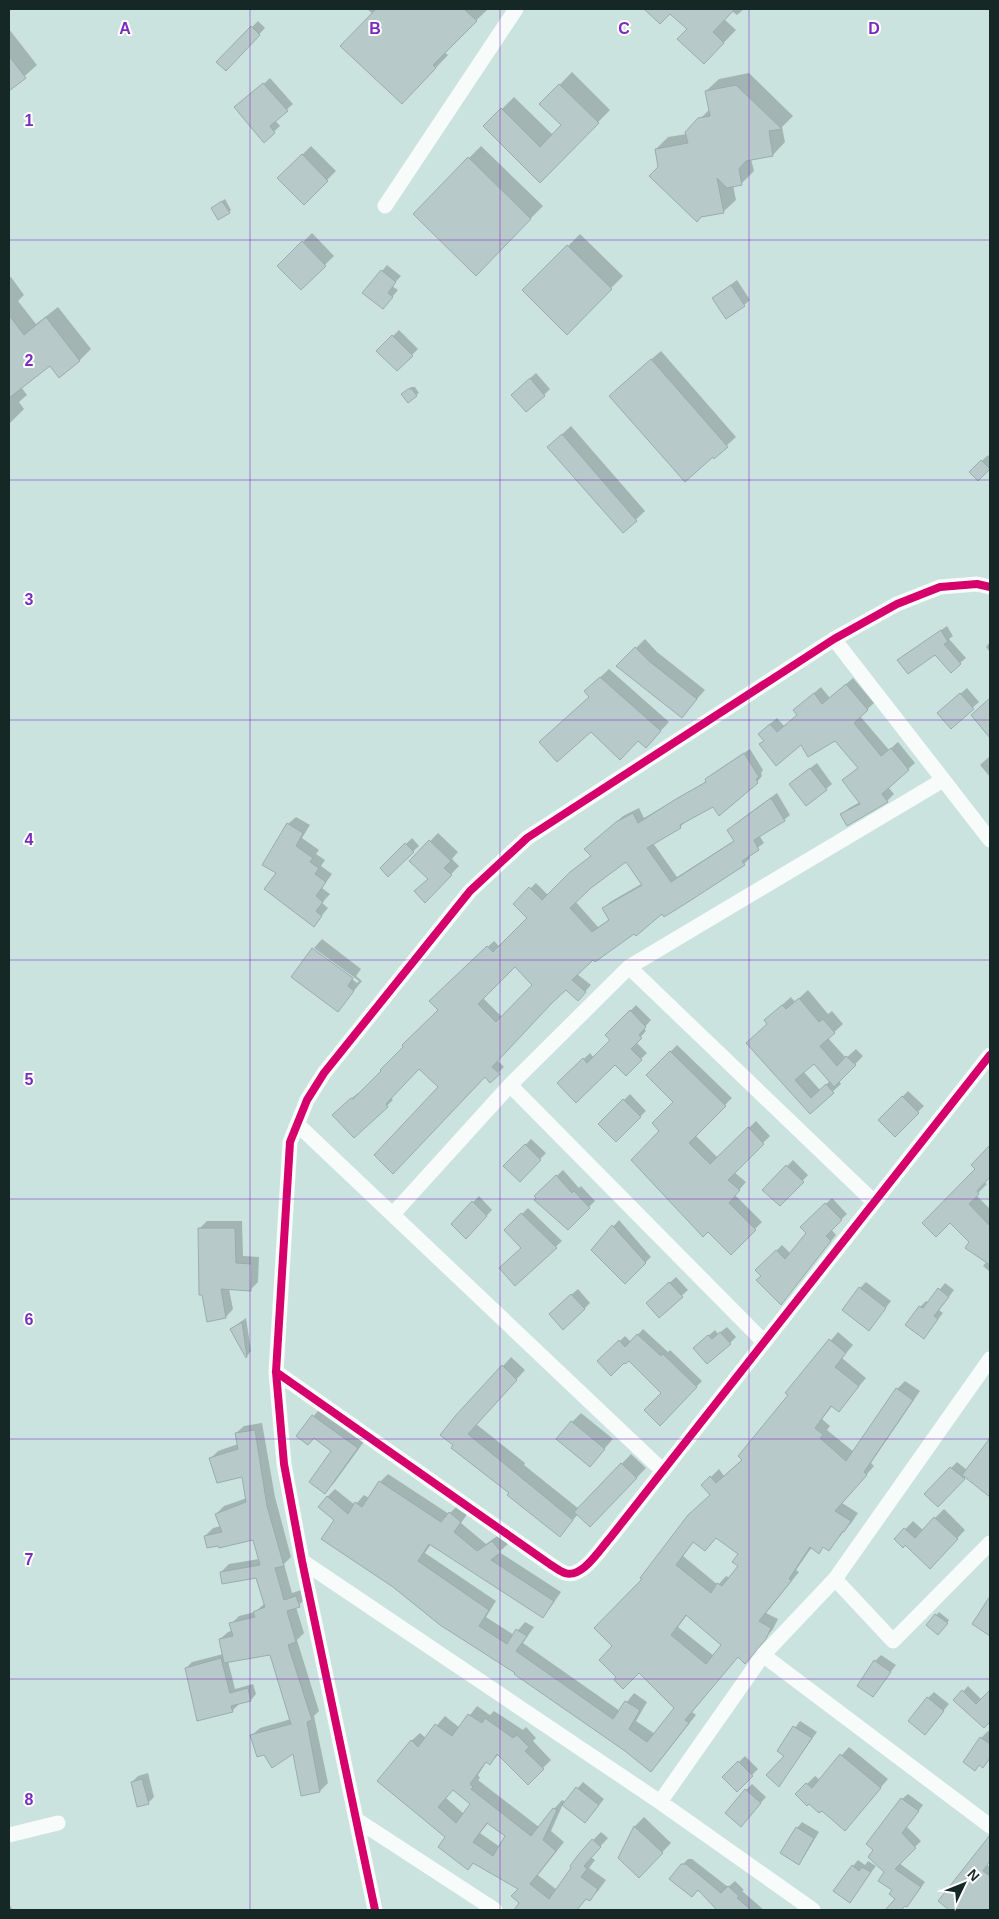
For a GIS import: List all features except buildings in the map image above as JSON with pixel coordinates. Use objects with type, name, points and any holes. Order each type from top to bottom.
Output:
[{"type":"street","points":[[386,206],[516,9]]},
{"type":"street","points":[[375,1910],[302,1561],[284,1464],[276,1372],[290,1142],[306,1100],[324,1073],[470,891],[527,838],[834,640],[897,604],[940,587],[977,584],[990,587]]},
{"type":"street","points":[[834,640],[990,840]]},
{"type":"street","points":[[393,1214],[510,1085],[630,967],[943,780]]},
{"type":"street","points":[[630,967],[874,1202]]},
{"type":"street","points":[[276,1372],[551,1565],[566,1574],[578,1573],[590,1562],[663,1471],[874,1202],[988,1061]]},
{"type":"street","points":[[510,1085],[764,1342]]},
{"type":"street","points":[[297,1124],[663,1471]]},
{"type":"street","points":[[660,1802],[763,1655],[835,1579],[990,1359]]},
{"type":"street","points":[[835,1579],[893,1641],[990,1543]]},
{"type":"street","points":[[302,1561],[660,1802],[813,1910]]},
{"type":"street","points":[[763,1655],[990,1826]]},
{"type":"street","points":[[357,1820],[495,1910]]},
{"type":"street","points":[[9,1835],[58,1823]]},
{"type":"cycle path","points":[[375,1910],[302,1561],[284,1464],[276,1372],[290,1142],[307,1100],[324,1073],[470,891],[527,838],[834,639],[897,604],[940,587],[977,584],[990,587]]},
{"type":"cycle path","points":[[276,1372],[560,1571],[571,1574],[578,1572],[590,1562],[610,1538],[990,1055]]}]
